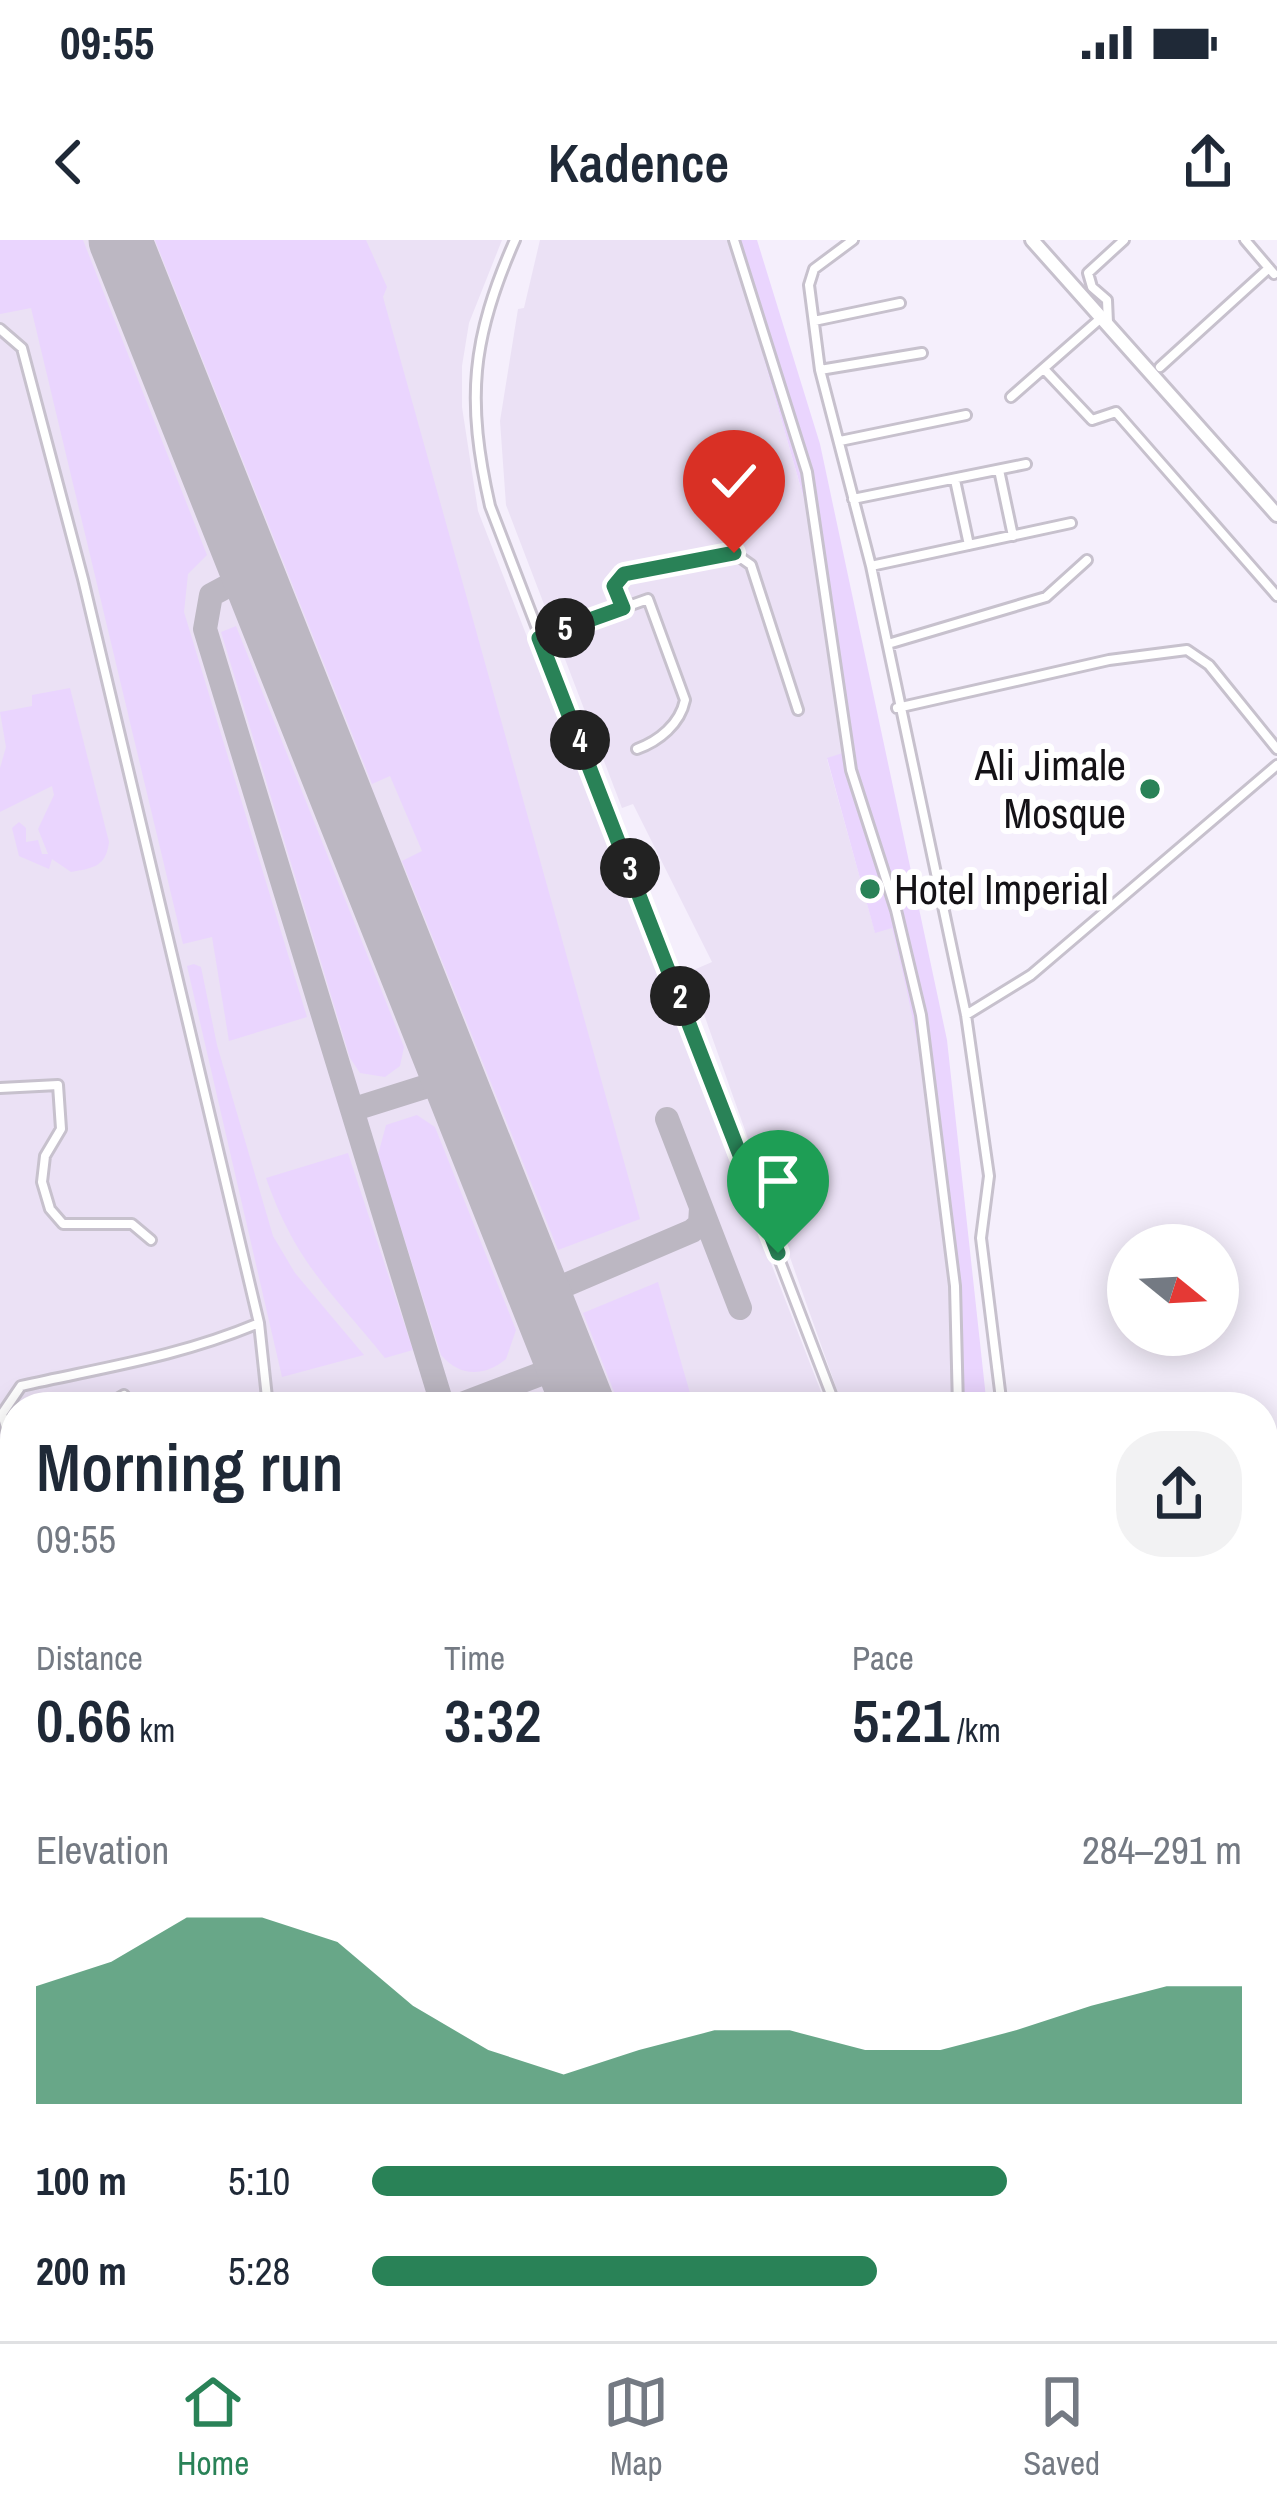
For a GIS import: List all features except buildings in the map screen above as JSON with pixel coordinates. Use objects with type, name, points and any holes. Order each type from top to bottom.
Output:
[{"type":"main road","points":[[1032,240],[1277,515]]},
{"type":"street","points":[[515,240],[481,324],[476,403],[490,506],[830,1392]]},
{"type":"street","points":[[734,240],[807,472],[851,770],[896,910],[921,1015],[955,1286],[958,1392]]},
{"type":"street","points":[[853,240],[814,268],[809,285],[820,370],[871,566],[897,708],[966,1015],[989,1176],[981,1238],[1000,1392]]},
{"type":"street","points":[[1011,397],[1104,321],[1107,300],[1092,287],[1088,273],[1124,240]]},
{"type":"street","points":[[1160,367],[1272,271],[1245,240]]},
{"type":"street","points":[[814,321],[900,303]]},
{"type":"street","points":[[0,328],[22,348],[71,532],[259,1323],[266,1392]]},
{"type":"street","points":[[820,370],[922,353]]},
{"type":"street","points":[[1043,369],[1092,420],[1116,412],[1277,596]]},
{"type":"street","points":[[840,441],[966,415]]},
{"type":"street","points":[[853,499],[1026,464]]},
{"type":"street","points":[[999,470],[1013,536]]},
{"type":"street","points":[[955,480],[969,545]]},
{"type":"street","points":[[871,566],[1071,523]]},
{"type":"street","points":[[623,608],[614,586],[624,574],[734,553],[751,565],[798,710]]},
{"type":"street","points":[[888,645],[1046,597],[1088,560]]},
{"type":"street","points":[[539,638],[648,598],[685,697],[672,724],[655,742],[637,748]]},
{"type":"street","points":[[897,708],[1109,660],[1187,650],[1209,665],[1277,749]]},
{"type":"street","points":[[966,1015],[1030,975],[1277,765]]},
{"type":"street","points":[[0,1088],[58,1085],[61,1130],[45,1156],[42,1182],[50,1209],[63,1224],[133,1224],[152,1240]]},
{"type":"street","points":[[17,1392],[21,1386],[100,1374],[197,1349],[259,1323]]},
{"type":"shaded area","points":[[0,240],[502,240],[469,323],[462,366],[462,407],[478,511],[821,1392],[0,1392]]},
{"type":"shaded area","points":[[0,240],[83,240],[207,555],[188,574],[184,612],[307,1017],[229,1041],[212,937],[183,944],[31,308],[0,314]]},
{"type":"shaded area","points":[[155,240],[366,240],[387,287],[383,297],[640,1219],[558,1250],[402,861],[422,851],[390,776],[372,784]]},
{"type":"shaded area","points":[[540,240],[730,240],[810,520],[843,754],[827,759],[875,932],[892,927],[913,1008],[951,1259],[955,1392],[838,1392],[689,972],[712,962],[633,804],[622,808],[506,505],[500,421],[518,309],[524,308]]},
{"type":"shaded area","points":[[730,240],[757,240],[820,444],[947,1040],[985,1392],[955,1392],[944,1226],[918,1046],[892,928],[875,933],[827,758],[843,753],[810,520]]},
{"type":"shaded area","points":[[236,626],[404,1047],[400,1066],[385,1077],[360,1073],[350,1058],[221,632]]},
{"type":"shaded area","points":[[70,688],[109,842],[97,865],[71,872],[52,859],[49,869],[19,856],[12,828],[19,822],[26,828],[26,842],[38,840],[42,854],[48,854],[38,829],[54,795],[52,786],[0,812],[0,768],[6,747],[0,712],[32,706],[32,695]]},
{"type":"shaded area","points":[[187,966],[201,967],[217,1045],[273,1236],[295,1273],[364,1355],[282,1377]]},
{"type":"shaded area","points":[[417,1115],[435,1127],[516,1330],[506,1359],[489,1369],[464,1371],[441,1355],[378,1155],[386,1125]]},
{"type":"shaded area","points":[[348,1153],[413,1350],[385,1358],[303,1255],[266,1178]]},
{"type":"shaded area","points":[[658,1282],[690,1392],[614,1392],[583,1313]]},
{"type":"taxiway","points":[[252,573],[211,595],[205,629],[438,1392]]},
{"type":"taxiway","points":[[364,1106],[453,1078]]},
{"type":"taxiway","points":[[667,1119],[740,1308]]},
{"type":"taxiway","points":[[540,1296],[692,1231],[700,1224],[701,1208]]},
{"type":"taxiway","points":[[493,1392],[567,1364]]},
{"type":"runway","points":[[120,240],[578,1392]]},
{"type":"place","name":"Ali Jimale Mosque","points":[[1150,789]]},
{"type":"place","name":"Hotel Imperial","points":[[870,889]]},
{"type":"route","points":[[734,553],[624,574],[614,586],[623,608],[539,638],[778,1253]]}]
